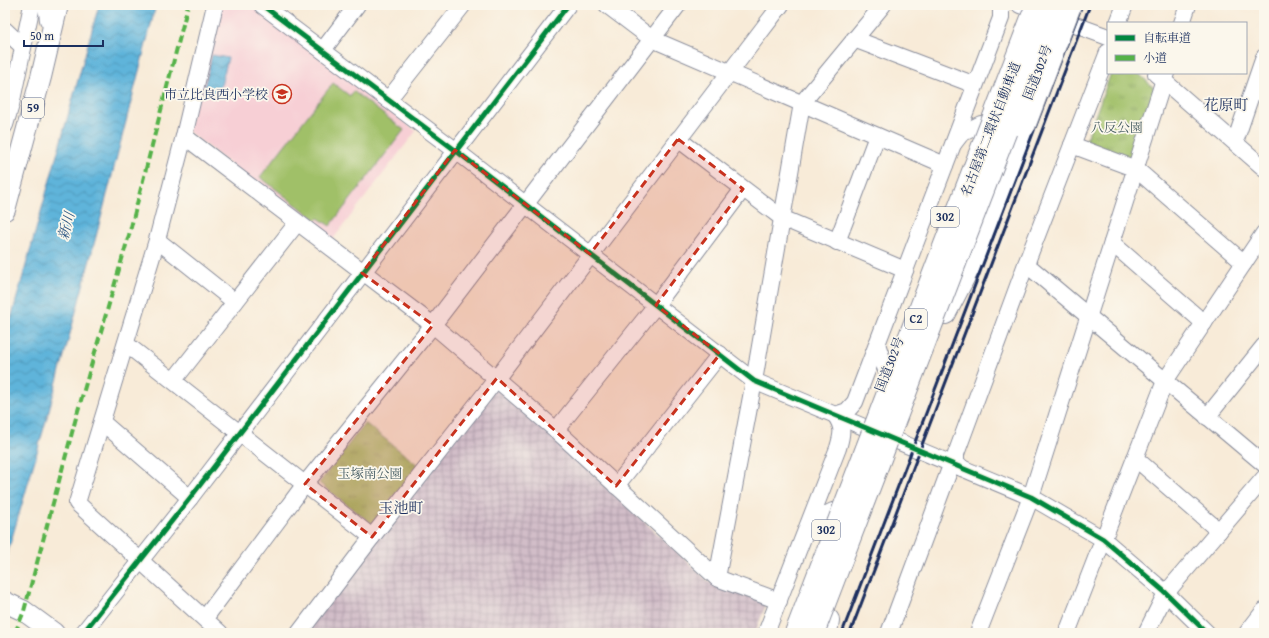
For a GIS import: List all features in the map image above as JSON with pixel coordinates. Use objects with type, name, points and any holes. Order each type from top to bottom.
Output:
[{"type":"highway","name":"国道302号","points":[[786,633],[1027,6]]},
{"type":"highway","name":"名古屋第二環状自動車道","points":[[796,633],[1027,6]]},
{"type":"highway","name":"国道302号","points":[[822,630],[1061,8]]},
{"type":"highway","name":"名古屋第二環状自動車道","points":[[822,630],[1061,8]]},
{"type":"highway","points":[[945,312],[975,255],[1024,126],[1061,8]]},
{"type":"main road","name":"59","points":[[5,210],[41,77],[58,5]]},
{"type":"main road","points":[[12,605],[54,633]]},
{"type":"street","points":[[5,125],[32,5]]},
{"type":"street","points":[[46,5],[48,20],[53,27]]},
{"type":"street","points":[[215,5],[184,136],[157,240],[77,503],[220,633]]},
{"type":"street","points":[[262,5],[455,150],[754,381],[1031,497],[1103,539],[1166,593],[1207,633]]},
{"type":"street","points":[[322,50],[358,5]]},
{"type":"street","points":[[388,100],[463,5]]},
{"type":"street","points":[[84,633],[141,562],[455,150],[568,5]]},
{"type":"street","points":[[607,5],[652,38],[945,165]]},
{"type":"street","points":[[205,618],[305,484],[433,325],[678,5]]},
{"type":"street","points":[[299,633],[372,537],[497,378],[781,5]]},
{"type":"street","points":[[717,578],[754,381],[802,103],[883,5]]},
{"type":"street","points":[[835,415],[847,411],[855,402],[1001,18],[1001,5]]},
{"type":"street","points":[[1118,22],[1125,5]]},
{"type":"street","points":[[1182,22],[1188,5]]},
{"type":"street","points":[[1027,6],[1061,8],[1107,36]]},
{"type":"street","points":[[5,30],[23,47]]},
{"type":"street","points":[[854,39],[975,85]]},
{"type":"street","points":[[889,633],[957,465],[956,454],[1026,264],[1107,55]]},
{"type":"street","points":[[1235,142],[1264,57]]},
{"type":"street","points":[[978,633],[1031,497],[1136,169],[1162,75],[1264,168]]},
{"type":"street","points":[[953,144],[961,134],[981,124]]},
{"type":"street","points":[[184,136],[362,273],[433,325],[497,378],[556,430],[717,578],[779,601]]},
{"type":"street","points":[[838,242],[877,136]]},
{"type":"street","points":[[678,140],[782,218],[905,270]]},
{"type":"street","points":[[1072,145],[1136,169],[1244,263]]},
{"type":"street","points":[[556,430],[656,305],[743,188]]},
{"type":"street","points":[[174,380],[297,223]]},
{"type":"street","points":[[1067,633],[1165,381],[1264,234]]},
{"type":"street","points":[[157,240],[235,302]]},
{"type":"street","points":[[1112,243],[1204,323]]},
{"type":"street","points":[[1026,264],[1264,464]]},
{"type":"street","points":[[126,344],[174,380],[372,537]]},
{"type":"street","points":[[877,344],[886,370]]},
{"type":"street","points":[[1207,417],[1264,346]]},
{"type":"street","points":[[616,486],[720,354]]},
{"type":"street","points":[[766,633],[842,434],[840,421],[835,415]]},
{"type":"street","points":[[102,422],[190,498]]},
{"type":"street","points":[[1135,458],[1219,531]]},
{"type":"street","points":[[1146,633],[1166,593],[1264,478]]},
{"type":"street","points":[[808,526],[833,511]]},
{"type":"street","points":[[1247,633],[1264,611]]},
{"type":"highlighted area","points":[[678,139],[743,189],[656,305],[720,354],[616,486],[497,378],[372,537],[305,484],[433,325],[362,273],[455,150],[590,254]]},
{"type":"shaded area","name":"市立比良西小学校","points":[[220,5],[251,5],[416,131],[330,243],[188,131]]},
{"type":"shaded area","points":[[492,387],[501,388],[709,582],[762,601],[765,607],[755,633],[302,633]]},
{"type":"green space","name":"八反公園","points":[[1111,74],[1139,74],[1156,90],[1131,163],[1085,143]]},
{"type":"green space","points":[[333,83],[350,96],[353,91],[404,130],[330,226],[318,218],[316,220],[260,177]]},
{"type":"green space","name":"玉塚南公園","points":[[365,423],[418,465],[372,524],[319,483]]},
{"type":"water","name":"新川","points":[[99,5],[156,5],[65,353],[5,561],[5,340]]},
{"type":"water","points":[[212,55],[228,58],[218,97],[203,93]]},
{"type":"waterway","points":[[5,143],[9,129]]},
{"type":"railway","points":[[842,633],[1082,5]]},
{"type":"railway","points":[[850,633],[1090,5]]},
{"type":"marked path","points":[[15,633],[24,611],[77,414],[129,235],[188,5]]},
{"type":"marked path","points":[[767,630],[775,633]]},
{"type":"cycle path","points":[[262,5],[455,150],[754,381],[1031,497],[1103,539],[1166,593],[1207,633]]},
{"type":"cycle path","points":[[83,633],[190,498],[568,5]]},
{"type":"place","name":"市立比良西小学校","points":[[282,94]]},
{"type":"district","name":"花原町","points":[[1226,105]]},
{"type":"district","name":"玉池町","points":[[401,508]]}]
